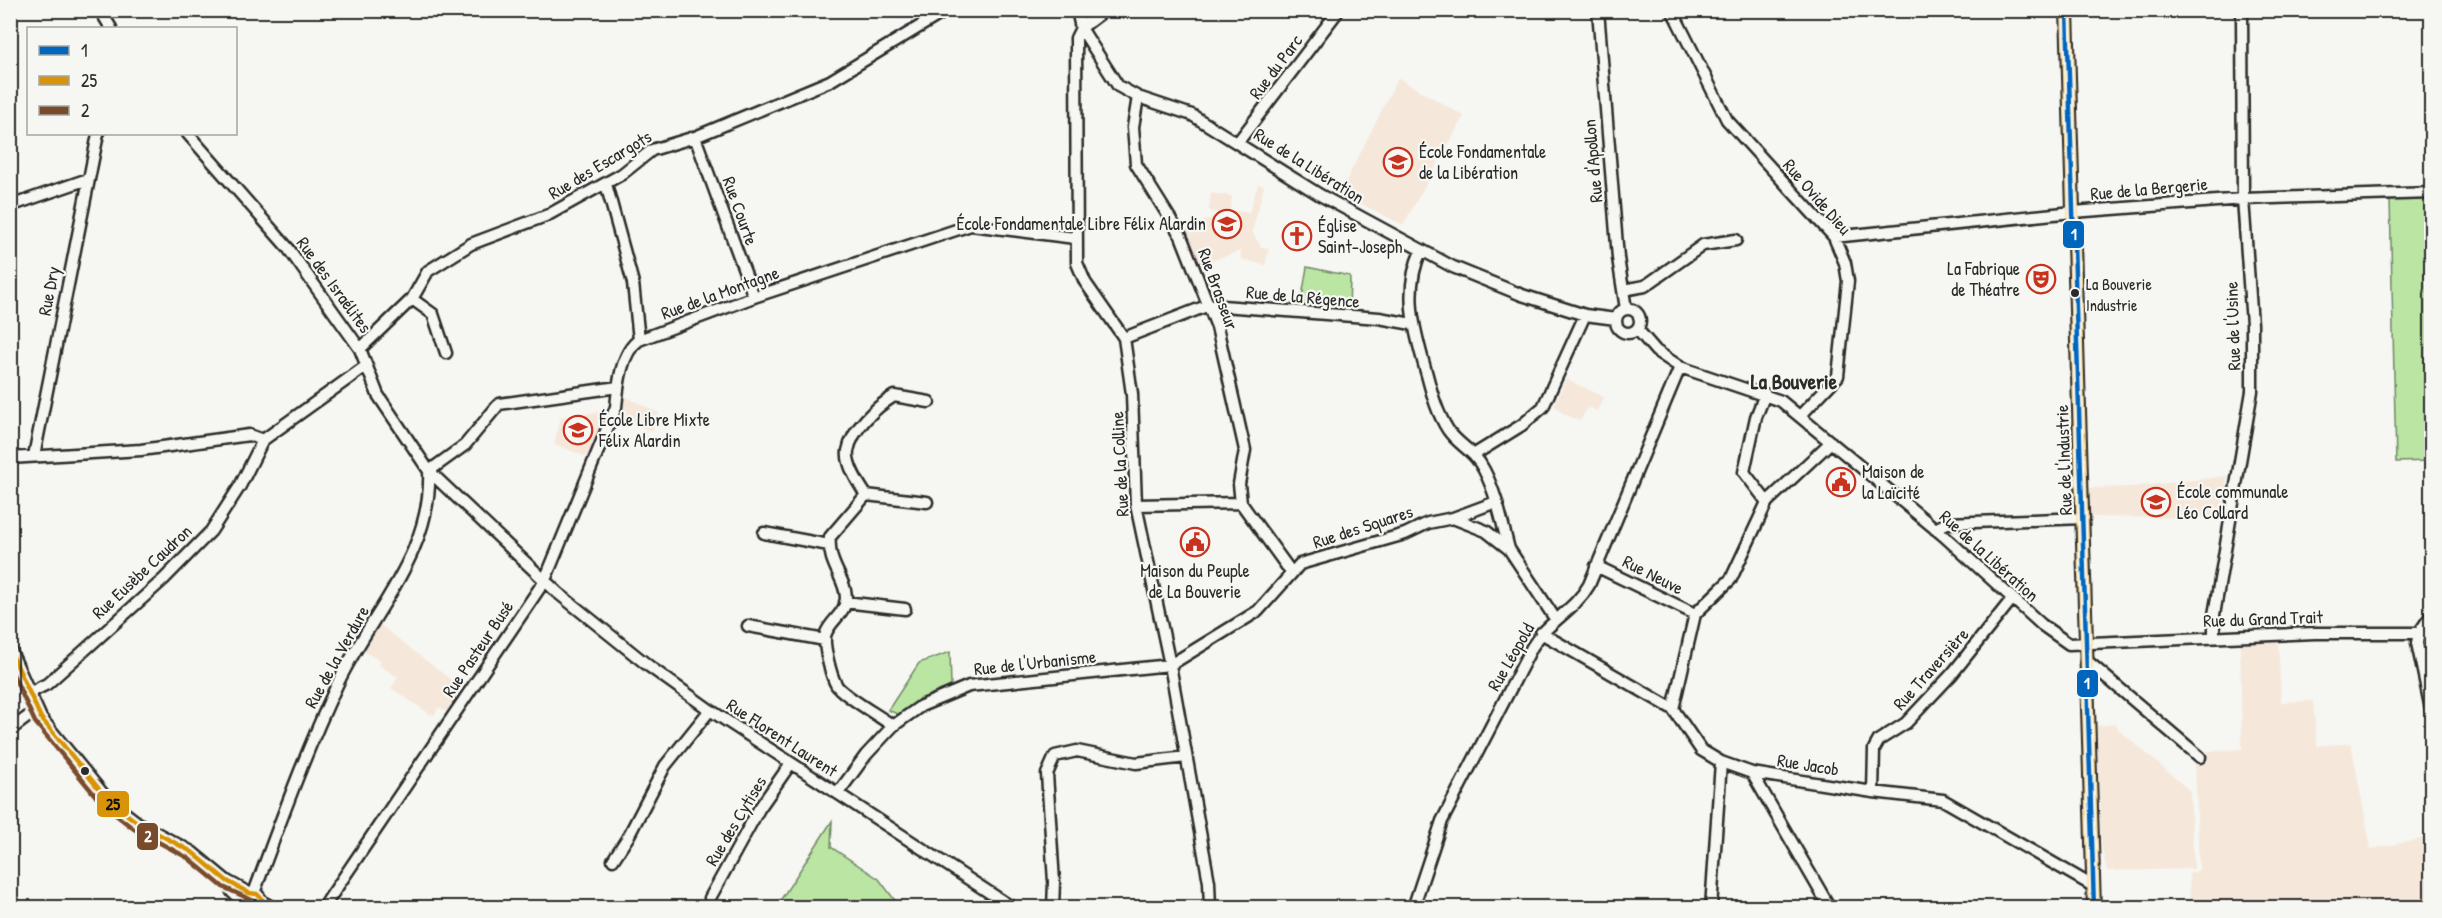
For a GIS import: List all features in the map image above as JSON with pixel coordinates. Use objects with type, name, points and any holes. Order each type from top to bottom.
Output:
[{"type":"main road","name":"Rue de l'Industrie","points":[[2067,10],[2094,908]]},
{"type":"street","points":[[100,10],[110,27]]},
{"type":"street","name":"Rue des Escargots","points":[[360,349],[412,299],[428,271],[471,244],[548,215],[606,184],[652,150],[695,137],[830,81],[947,10]]},
{"type":"street","points":[[1077,10],[1081,28],[1105,10]]},
{"type":"street","name":"Rue du Parc","points":[[1238,142],[1339,10]]},
{"type":"street","name":"Rue d'Apollon","points":[[1598,10],[1626,309]]},
{"type":"street","name":"Rue Ovide Dieu","points":[[1672,10],[1727,120],[1834,237],[1844,257],[1848,280],[1838,376],[1800,416]]},
{"type":"street","name":"Rue de l'Usine","points":[[2214,637],[2214,615],[2252,391],[2252,324],[2243,199],[2242,10]]},
{"type":"street","name":"Rue de la Libération","points":[[1081,28],[1118,86],[1138,97],[1192,115],[1310,189],[1421,251],[1485,281],[1586,315],[1616,319]]},
{"type":"street","name":"Rue de la Colline","points":[[1081,28],[1076,38],[1075,238],[1077,263],[1085,282],[1124,338],[1132,394],[1136,505],[1170,665],[1209,882],[1210,908]]},
{"type":"street","name":"Rue Brasseur","points":[[1138,97],[1132,145],[1136,164],[1180,236],[1209,305],[1245,450],[1239,484],[1241,503]]},
{"type":"street","name":"Rue Dry","points":[[34,456],[98,135]]},
{"type":"street","name":"Rue des Israélites","points":[[189,135],[288,248],[360,349],[378,395],[429,471]]},
{"type":"street","name":"Rue Courte","points":[[695,137],[754,297]]},
{"type":"street","points":[[10,206],[88,179]]},
{"type":"street","points":[[429,471],[465,445],[499,404],[618,387],[630,346],[639,340],[633,283],[606,184]]},
{"type":"street","name":"Rue de la Bergerie","points":[[1834,237],[2073,212],[2243,199],[2432,193]]},
{"type":"street","name":"Rue de la Montagne","points":[[639,340],[754,297],[971,225],[1075,238]]},
{"type":"street","points":[[1623,290],[1645,286],[1703,245],[1736,240]]},
{"type":"street","points":[[1421,251],[1414,266],[1411,293],[1412,324],[1436,406],[1449,432],[1475,454],[1496,502],[1509,549],[1556,620]]},
{"type":"street","points":[[412,299],[433,314],[446,353]]},
{"type":"street","name":"Rue de la Régence","points":[[1124,338],[1209,305],[1379,318],[1412,324]]},
{"type":"street","points":[[1626,309],[1638,315],[1640,323],[1637,329],[1630,333],[1622,332],[1616,325],[1620,312],[1626,309]]},
{"type":"street","points":[[1475,454],[1522,425],[1543,407],[1586,315]]},
{"type":"street","name":"Rue de la Libération","points":[[1637,329],[1656,351],[1680,367],[1779,400],[1935,529],[2012,599],[2065,643],[2075,646],[2086,643]]},
{"type":"street","name":"Rue Eusèbe Caudron","points":[[29,693],[47,684],[164,579],[211,531],[240,486],[264,441],[366,366]]},
{"type":"street","name":"Rue Léopold","points":[[1414,907],[1442,821],[1541,633],[1581,598],[1680,367]]},
{"type":"street","name":"Rue Pasteur Busé","points":[[323,908],[545,580],[616,407],[618,387]]},
{"type":"street","points":[[1765,394],[1756,417],[1744,472],[1767,502]]},
{"type":"street","points":[[866,495],[848,451],[857,432],[880,405],[894,396],[929,402]]},
{"type":"street","points":[[10,458],[141,450],[249,435],[264,441]]},
{"type":"street","points":[[1673,709],[1695,614],[1731,579],[1767,502],[1831,442]]},
{"type":"street","name":"Rue Florent Laurent","points":[[429,471],[545,580],[650,667],[710,710],[1013,908]]},
{"type":"street","name":"Rue de la Verdure","points":[[247,899],[338,682],[411,557],[430,495],[429,471]]},
{"type":"street","points":[[866,495],[927,502]]},
{"type":"street","points":[[866,495],[830,537],[829,555],[846,597],[843,609],[825,633],[824,648],[837,686],[893,726]]},
{"type":"street","name":"Rue des Squares","points":[[1170,665],[1258,611],[1300,564],[1453,518],[1496,502]]},
{"type":"street","points":[[1136,505],[1241,503],[1291,572]]},
{"type":"street","points":[[1453,518],[1486,531],[1509,549]]},
{"type":"street","points":[[1935,529],[1947,523],[2084,518]]},
{"type":"street","points":[[764,533],[829,545]]},
{"type":"street","name":"Rue Neuve","points":[[1596,566],[1695,614]]},
{"type":"street","name":"Rue Traversière","points":[[1873,792],[1874,749],[1879,740],[1906,723],[1952,675],[2012,599]]},
{"type":"street","points":[[845,602],[905,609]]},
{"type":"street","points":[[2432,614],[2419,633],[2417,651],[2432,714]]},
{"type":"street","points":[[747,626],[825,639]]},
{"type":"street","name":"Rue Jacob","points":[[1541,633],[1673,709],[1701,750],[1721,762],[1752,773],[1873,792],[1943,800],[2093,885]]},
{"type":"street","name":"Rue du Grand Trait","points":[[2086,643],[2214,637],[2432,633]]},
{"type":"street","points":[[10,649],[37,710],[54,736],[113,805],[138,823],[192,852],[247,899],[266,906]]},
{"type":"street","points":[[2086,660],[2200,757]]},
{"type":"street","name":"Rue de l'Urbanisme","points":[[838,794],[866,755],[893,726],[921,706],[969,686],[1170,665]]},
{"type":"street","points":[[13,725],[37,710]]},
{"type":"street","points":[[613,860],[628,837],[664,766],[710,710]]},
{"type":"street","points":[[1053,908],[1054,882],[1047,774],[1055,756],[1077,751],[1136,763],[1186,757]]},
{"type":"street","points":[[1711,908],[1721,762]]},
{"type":"street","name":"Rue des Cytises","points":[[710,898],[759,809],[791,763]]},
{"type":"street","points":[[1752,773],[1830,908]]},
{"type":"shaded area","name":"École Fondamentale de la Libération","points":[[1398,78],[1464,116],[1403,225],[1340,193]]},
{"type":"shaded area","name":"École Fondamentale Libre Félix Alardin","points":[[1258,184],[1264,186],[1252,232],[1261,247],[1269,248],[1265,265],[1241,259],[1241,251],[1198,265],[1184,231],[1220,214],[1209,210],[1211,193],[1232,196],[1230,210],[1249,213]]},
{"type":"shaded area","points":[[1566,379],[1604,397],[1597,411],[1588,407],[1580,421],[1564,414],[1554,405]]},
{"type":"shaded area","points":[[624,396],[659,413],[652,432],[620,417]]},
{"type":"shaded area","name":"École Libre Mixte Félix Alardin","points":[[607,411],[587,457],[554,444],[561,417]]},
{"type":"shaded area","name":"École communale Léo Collard","points":[[2228,476],[2220,518],[2090,517],[2088,488],[2133,487]]},
{"type":"shaded area","points":[[379,624],[464,690],[450,714],[439,707],[434,715],[430,714],[391,688],[398,677],[379,665],[381,661],[363,651]]},
{"type":"shaded area","points":[[2278,639],[2281,702],[2313,701],[2317,746],[2351,743],[2371,849],[2431,837],[2431,907],[2190,907],[2189,874],[2199,870],[2195,761],[2209,751],[2242,749],[2240,640]]},
{"type":"shaded area","points":[[2116,724],[2119,730],[2190,791],[2194,869],[2107,871],[2101,844],[2097,726]]},
{"type":"green space","points":[[2431,197],[2431,461],[2396,462],[2390,198]]},
{"type":"green space","points":[[1307,267],[1350,276],[1349,313],[1300,309]]},
{"type":"green space","points":[[2419,633],[2431,633],[2431,719],[2417,651]]},
{"type":"green space","points":[[950,652],[951,686],[897,714],[888,710],[919,663]]},
{"type":"green space","points":[[832,821],[831,847],[879,879],[900,907],[776,907]]},
{"type":"waterway","points":[[147,14],[153,10]]},
{"type":"transit line","name":"1","points":[[2067,10],[2094,908]]},
{"type":"transit line","name":"25","points":[[10,650],[41,718],[108,800],[138,823],[192,852],[227,881],[249,893],[257,894],[262,899],[261,908]]},
{"type":"transit line","name":"2","points":[[10,668],[35,722],[103,805],[134,829],[188,858],[223,887],[254,901],[254,907]]},
{"type":"place","name":"École Fondamentale de la Libération","points":[[1398,162]]},
{"type":"place","name":"École Fondamentale Libre Félix Alardin","points":[[1227,224]]},
{"type":"place","name":"Église Saint-Joseph","points":[[1297,236]]},
{"type":"place","name":"La Fabrique de Théatre","points":[[2041,279]]},
{"type":"place","name":"La Bouverie Industrie","points":[[2075,293]]},
{"type":"place","name":"École Libre Mixte Félix Alardin","points":[[578,430]]},
{"type":"place","name":"Maison de la Laïcité","points":[[1841,482]]},
{"type":"place","name":"École communale Léo Collard","points":[[2156,502]]},
{"type":"place","name":"Maison du Peuple de La Bouverie","points":[[1195,542]]},
{"type":"district","name":"La Bouverie","points":[[1794,382]]}]
